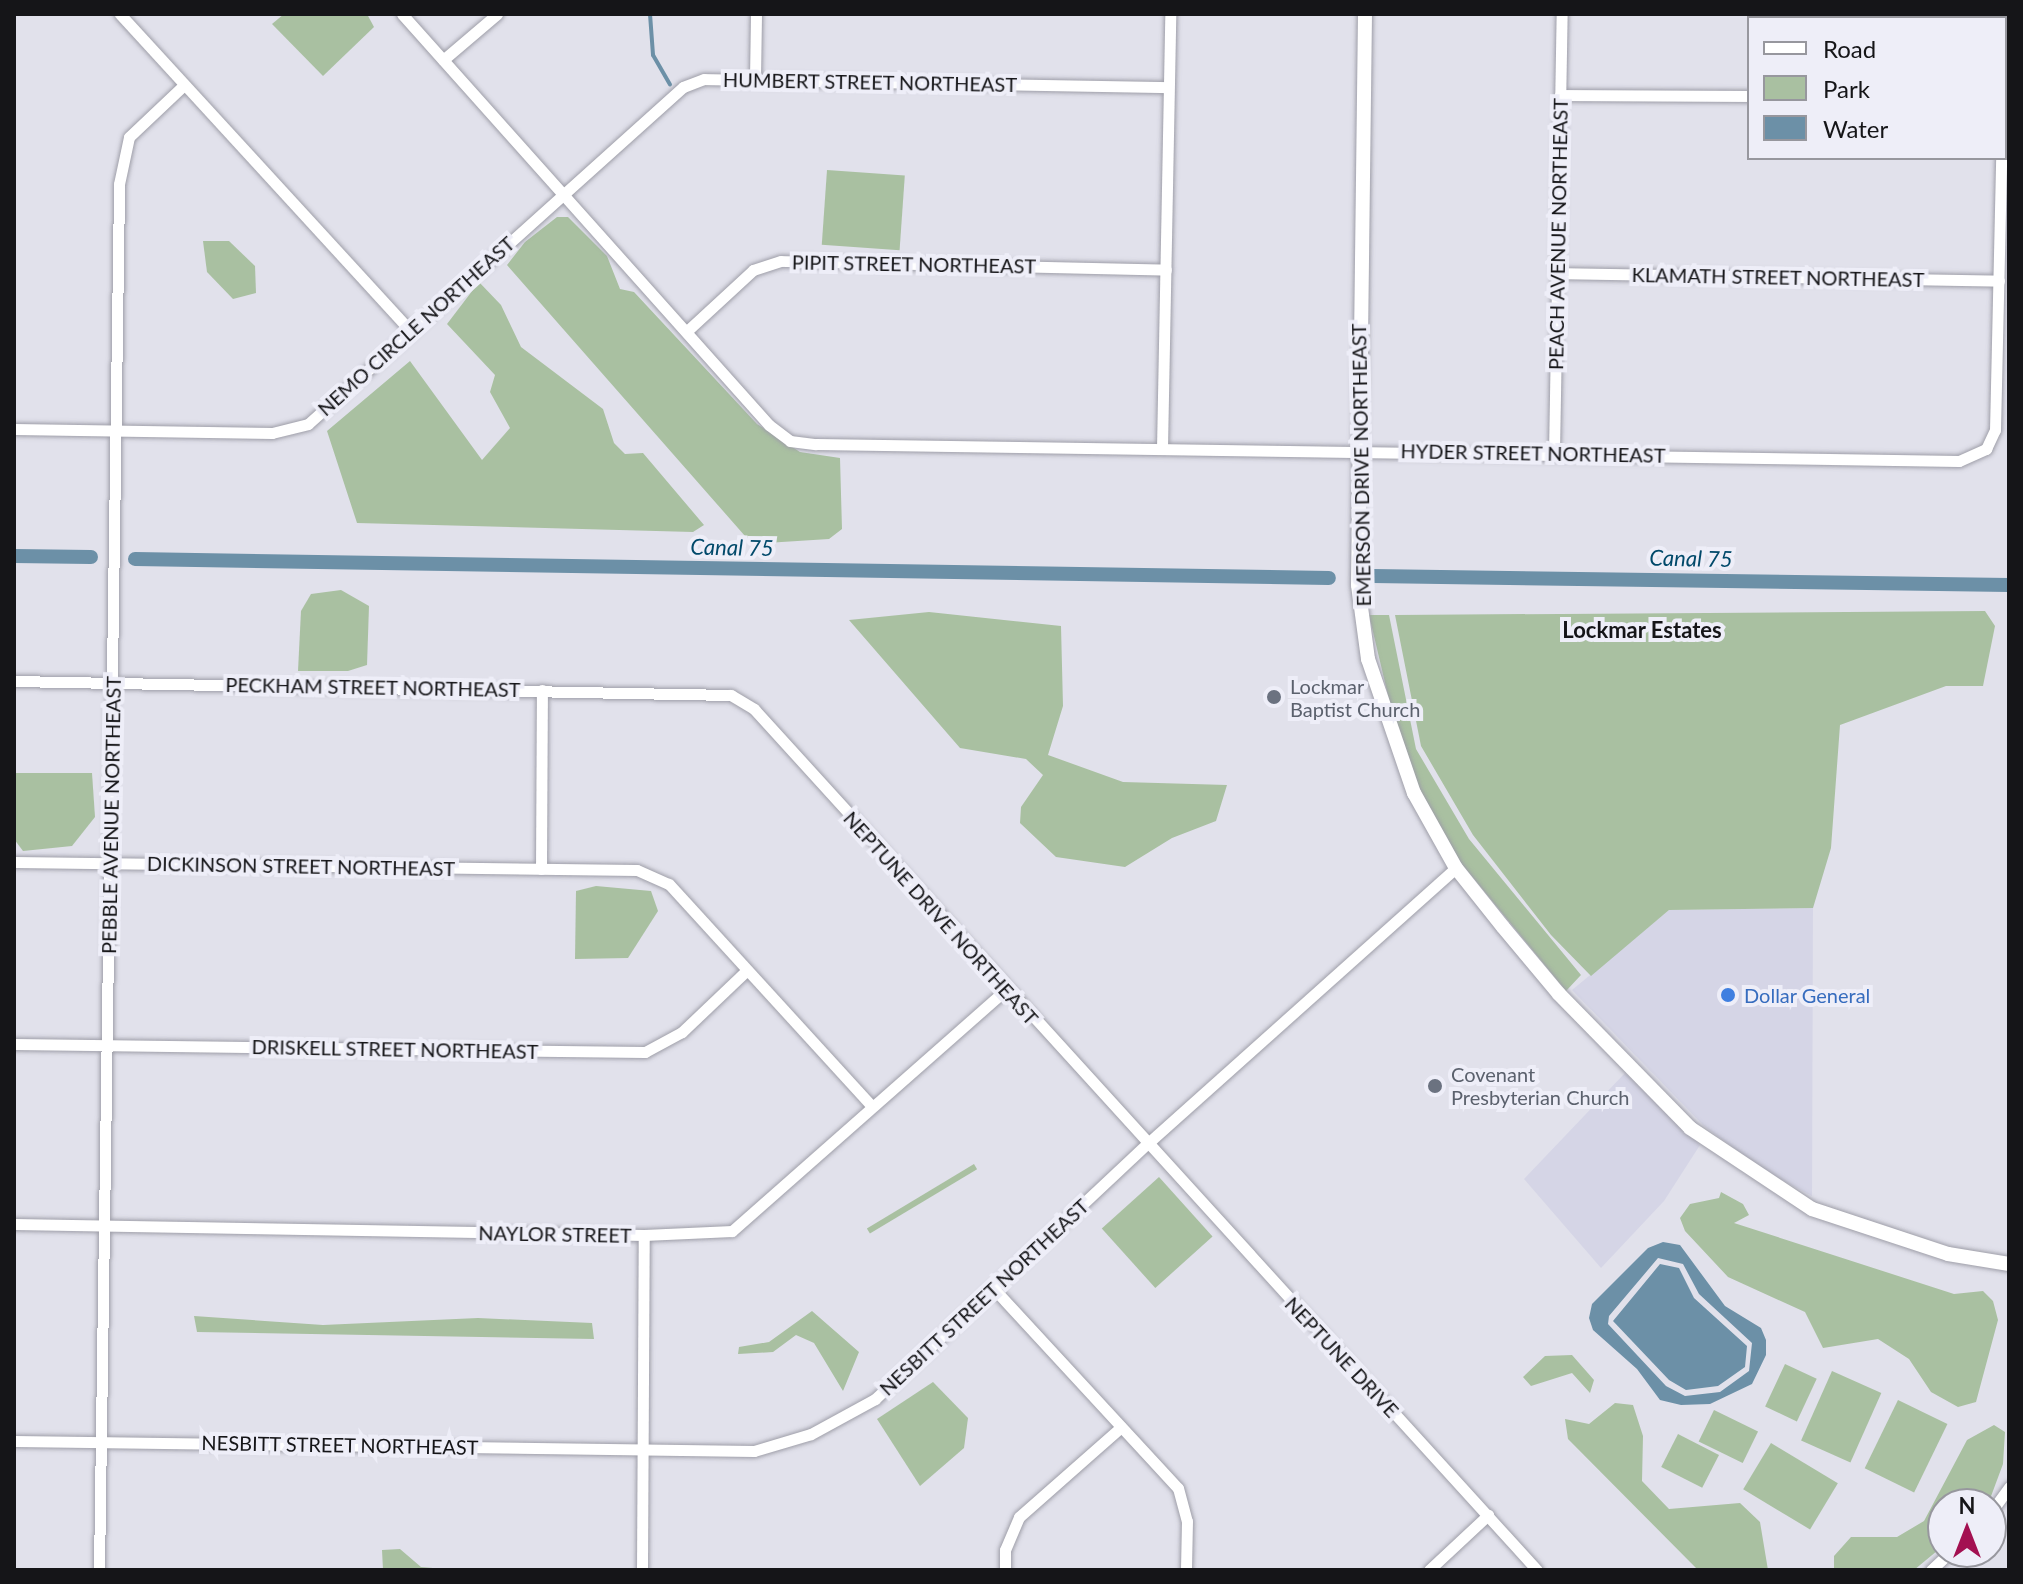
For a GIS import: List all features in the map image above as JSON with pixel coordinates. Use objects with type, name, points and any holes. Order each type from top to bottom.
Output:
[{"type":"street","points":[[120,14],[411,332]]},
{"type":"street","points":[[402,14],[687,331]]},
{"type":"street","points":[[443,60],[497,14]]},
{"type":"street","points":[[755,79],[756,14]]},
{"type":"street","points":[[1162,448],[1170,14]]},
{"type":"street","name":"EMERSON DRIVE NORTHEAST","points":[[1365,14],[1358,585],[1368,659],[1414,793],[1456,868],[1559,994],[1690,1128],[1746,1169],[1812,1209],[1882,1235],[2009,1264]]},
{"type":"street","name":"PEACH AVENUE NORTHEAST","points":[[1554,453],[1562,14]]},
{"type":"street","name":"HUMBERT STREET NORTHEAST","points":[[565,192],[683,87],[704,79],[1168,87]]},
{"type":"street","name":"PEBBLE AVENUE NORTHEAST","points":[[99,1570],[122,167],[129,137],[184,85]]},
{"type":"street","points":[[1560,95],[1747,96]]},
{"type":"street","points":[[1999,281],[2001,160]]},
{"type":"street","name":"NEMO CIRCLE NORTHEAST","points":[[14,429],[272,433],[308,424],[565,192]]},
{"type":"street","name":"PIPIT STREET NORTHEAST","points":[[687,331],[753,270],[781,261],[1166,270]]},
{"type":"street","name":"KLAMATH STREET NORTHEAST","points":[[1557,273],[1999,281]]},
{"type":"street","name":"HYDER STREET NORTHEAST","points":[[687,331],[769,425],[790,441],[1959,461],[1986,449],[1995,430],[1999,281]]},
{"type":"street","name":"PECKHAM STREET NORTHEAST","points":[[14,681],[731,695]]},
{"type":"street","points":[[541,869],[542,690]]},
{"type":"street","name":"NEPTUNE DRIVE NORTHEAST","points":[[731,695],[754,709],[1147,1144]]},
{"type":"street","name":"DICKINSON STREET NORTHEAST","points":[[14,862],[637,870],[669,884],[872,1106]]},
{"type":"street","name":"NESBITT STREET NORTHEAST","points":[[14,1441],[754,1451],[811,1434],[875,1399],[996,1291],[1147,1144],[1456,868]]},
{"type":"street","name":"DRISKELL STREET NORTHEAST","points":[[14,1044],[645,1052],[682,1032],[746,971]]},
{"type":"street","name":"NAYLOR STREET","points":[[14,1224],[644,1235],[732,1231],[1005,990]]},
{"type":"street","name":"NEPTUNE DRIVE","points":[[1147,1144],[1537,1570]]},
{"type":"street","points":[[642,1570],[644,1235]]},
{"type":"street","points":[[996,1291],[1178,1488],[1187,1521],[1186,1570]]},
{"type":"street","points":[[1005,1570],[1005,1550],[1019,1517],[1121,1427]]},
{"type":"street","points":[[1429,1570],[1488,1515]]},
{"type":"shaded area","points":[[1813,908],[1812,1196],[1765,1171],[1704,1126],[1572,990],[1669,910]]},
{"type":"shaded area","points":[[1625,1073],[1700,1145],[1664,1201],[1601,1268],[1524,1179]]},
{"type":"green space","points":[[284,14],[367,14],[374,27],[323,76],[272,24]]},
{"type":"green space","points":[[827,170],[905,175],[900,250],[822,245]]},
{"type":"green space","points":[[557,217],[568,217],[607,256],[620,289],[634,292],[757,424],[800,452],[840,458],[842,529],[829,539],[752,544],[507,265],[525,242]]},
{"type":"green space","points":[[203,241],[229,241],[255,266],[256,293],[233,299],[207,272]]},
{"type":"green space","points":[[479,282],[501,305],[521,347],[603,409],[614,443],[625,454],[643,453],[704,525],[693,532],[357,523],[327,431],[410,361],[482,460],[510,428],[490,392],[495,375],[447,324]]},
{"type":"green space","points":[[341,590],[369,606],[367,665],[348,671],[298,671],[301,611],[311,594]]},
{"type":"green space","points":[[1985,611],[1995,626],[1983,686],[1946,686],[1840,725],[1831,848],[1813,908],[1669,910],[1591,976],[1551,935],[1473,835],[1421,746],[1395,615]]},
{"type":"green space","points":[[929,612],[1061,626],[1063,706],[1048,755],[1123,782],[1227,785],[1216,821],[1172,838],[1125,867],[1056,857],[1020,823],[1021,807],[1043,775],[1026,759],[960,748],[849,620]]},
{"type":"green space","points":[[1369,615],[1389,615],[1416,749],[1469,839],[1581,975],[1566,991],[1461,863],[1420,790],[1396,729]]},
{"type":"green space","points":[[14,773],[92,773],[95,817],[72,846],[23,851],[14,839]]},
{"type":"green space","points":[[596,886],[651,891],[658,911],[628,958],[575,959],[576,891]]},
{"type":"green space","points":[[974,1164],[977,1169],[870,1234],[867,1228]]},
{"type":"green space","points":[[1159,1177],[1213,1236],[1155,1288],[1102,1229]]},
{"type":"green space","points":[[1721,1192],[1743,1204],[1749,1215],[1734,1223],[1954,1294],[1983,1291],[1993,1301],[1998,1320],[1976,1402],[1958,1407],[1931,1392],[1909,1359],[1878,1339],[1823,1348],[1805,1312],[1728,1277],[1685,1231],[1680,1218],[1690,1204],[1719,1198]]},
{"type":"green space","points":[[812,1311],[859,1352],[843,1391],[814,1343],[796,1335],[773,1352],[738,1354],[739,1347],[769,1342]]},
{"type":"green space","points":[[194,1316],[323,1325],[478,1318],[592,1323],[594,1339],[197,1332]]},
{"type":"green space","points":[[1572,1355],[1594,1380],[1590,1393],[1572,1373],[1531,1386],[1523,1377],[1545,1356]]},
{"type":"green space","points":[[1785,1364],[1817,1379],[1797,1421],[1765,1407]]},
{"type":"green space","points":[[1832,1371],[1881,1393],[1850,1462],[1801,1440]]},
{"type":"green space","points":[[933,1382],[968,1418],[964,1448],[920,1486],[877,1419]]},
{"type":"green space","points":[[1898,1400],[1947,1424],[1914,1492],[1865,1468]]},
{"type":"green space","points":[[1615,1403],[1633,1405],[1643,1436],[1642,1481],[1669,1509],[1740,1503],[1760,1522],[1768,1570],[1698,1570],[1568,1439],[1565,1419],[1589,1424]]},
{"type":"green space","points":[[1714,1410],[1758,1431],[1743,1463],[1699,1441]]},
{"type":"green space","points":[[1994,1425],[2005,1432],[2003,1464],[1994,1488],[1942,1488],[1967,1440]]},
{"type":"green space","points":[[1678,1434],[1719,1455],[1702,1488],[1661,1467]]},
{"type":"green space","points":[[1771,1443],[1838,1483],[1810,1529],[1743,1489]]},
{"type":"green space","points":[[1927,1515],[1927,1559],[1914,1570],[1834,1570],[1834,1556],[1851,1537],[1897,1537],[1924,1521]]},
{"type":"green space","points":[[400,1549],[421,1567],[457,1570],[383,1570],[382,1550]]},
{"type":"water","points":[[1663,1242],[1680,1245],[1725,1306],[1761,1328],[1766,1340],[1766,1355],[1752,1384],[1710,1404],[1681,1405],[1660,1400],[1637,1369],[1593,1330],[1589,1318],[1592,1304],[1648,1248]],"holes":[[[1658,1258],[1683,1264],[1699,1294],[1752,1343],[1749,1371],[1720,1392],[1685,1396],[1666,1386],[1608,1324],[1609,1316]]]},
{"type":"water","points":[[1660,1264],[1679,1268],[1694,1298],[1747,1346],[1745,1367],[1718,1386],[1686,1390],[1669,1380],[1613,1321]]},
{"type":"waterway","points":[[650,14],[653,55],[670,84]]},
{"type":"waterway","name":"Canal 75","points":[[14,556],[91,557]]},
{"type":"waterway","name":"Canal 75","points":[[135,559],[1329,578]]},
{"type":"waterway","name":"Canal 75","points":[[1373,576],[2009,585]]},
{"type":"place","name":"Lockmar Baptist Church","points":[[1274,697]]},
{"type":"place","name":"Dollar General","points":[[1728,995]]},
{"type":"place","name":"Covenant Presbyterian Church","points":[[1435,1086]]},
{"type":"district","name":"Lockmar Estates","points":[[1642,630]]}]
